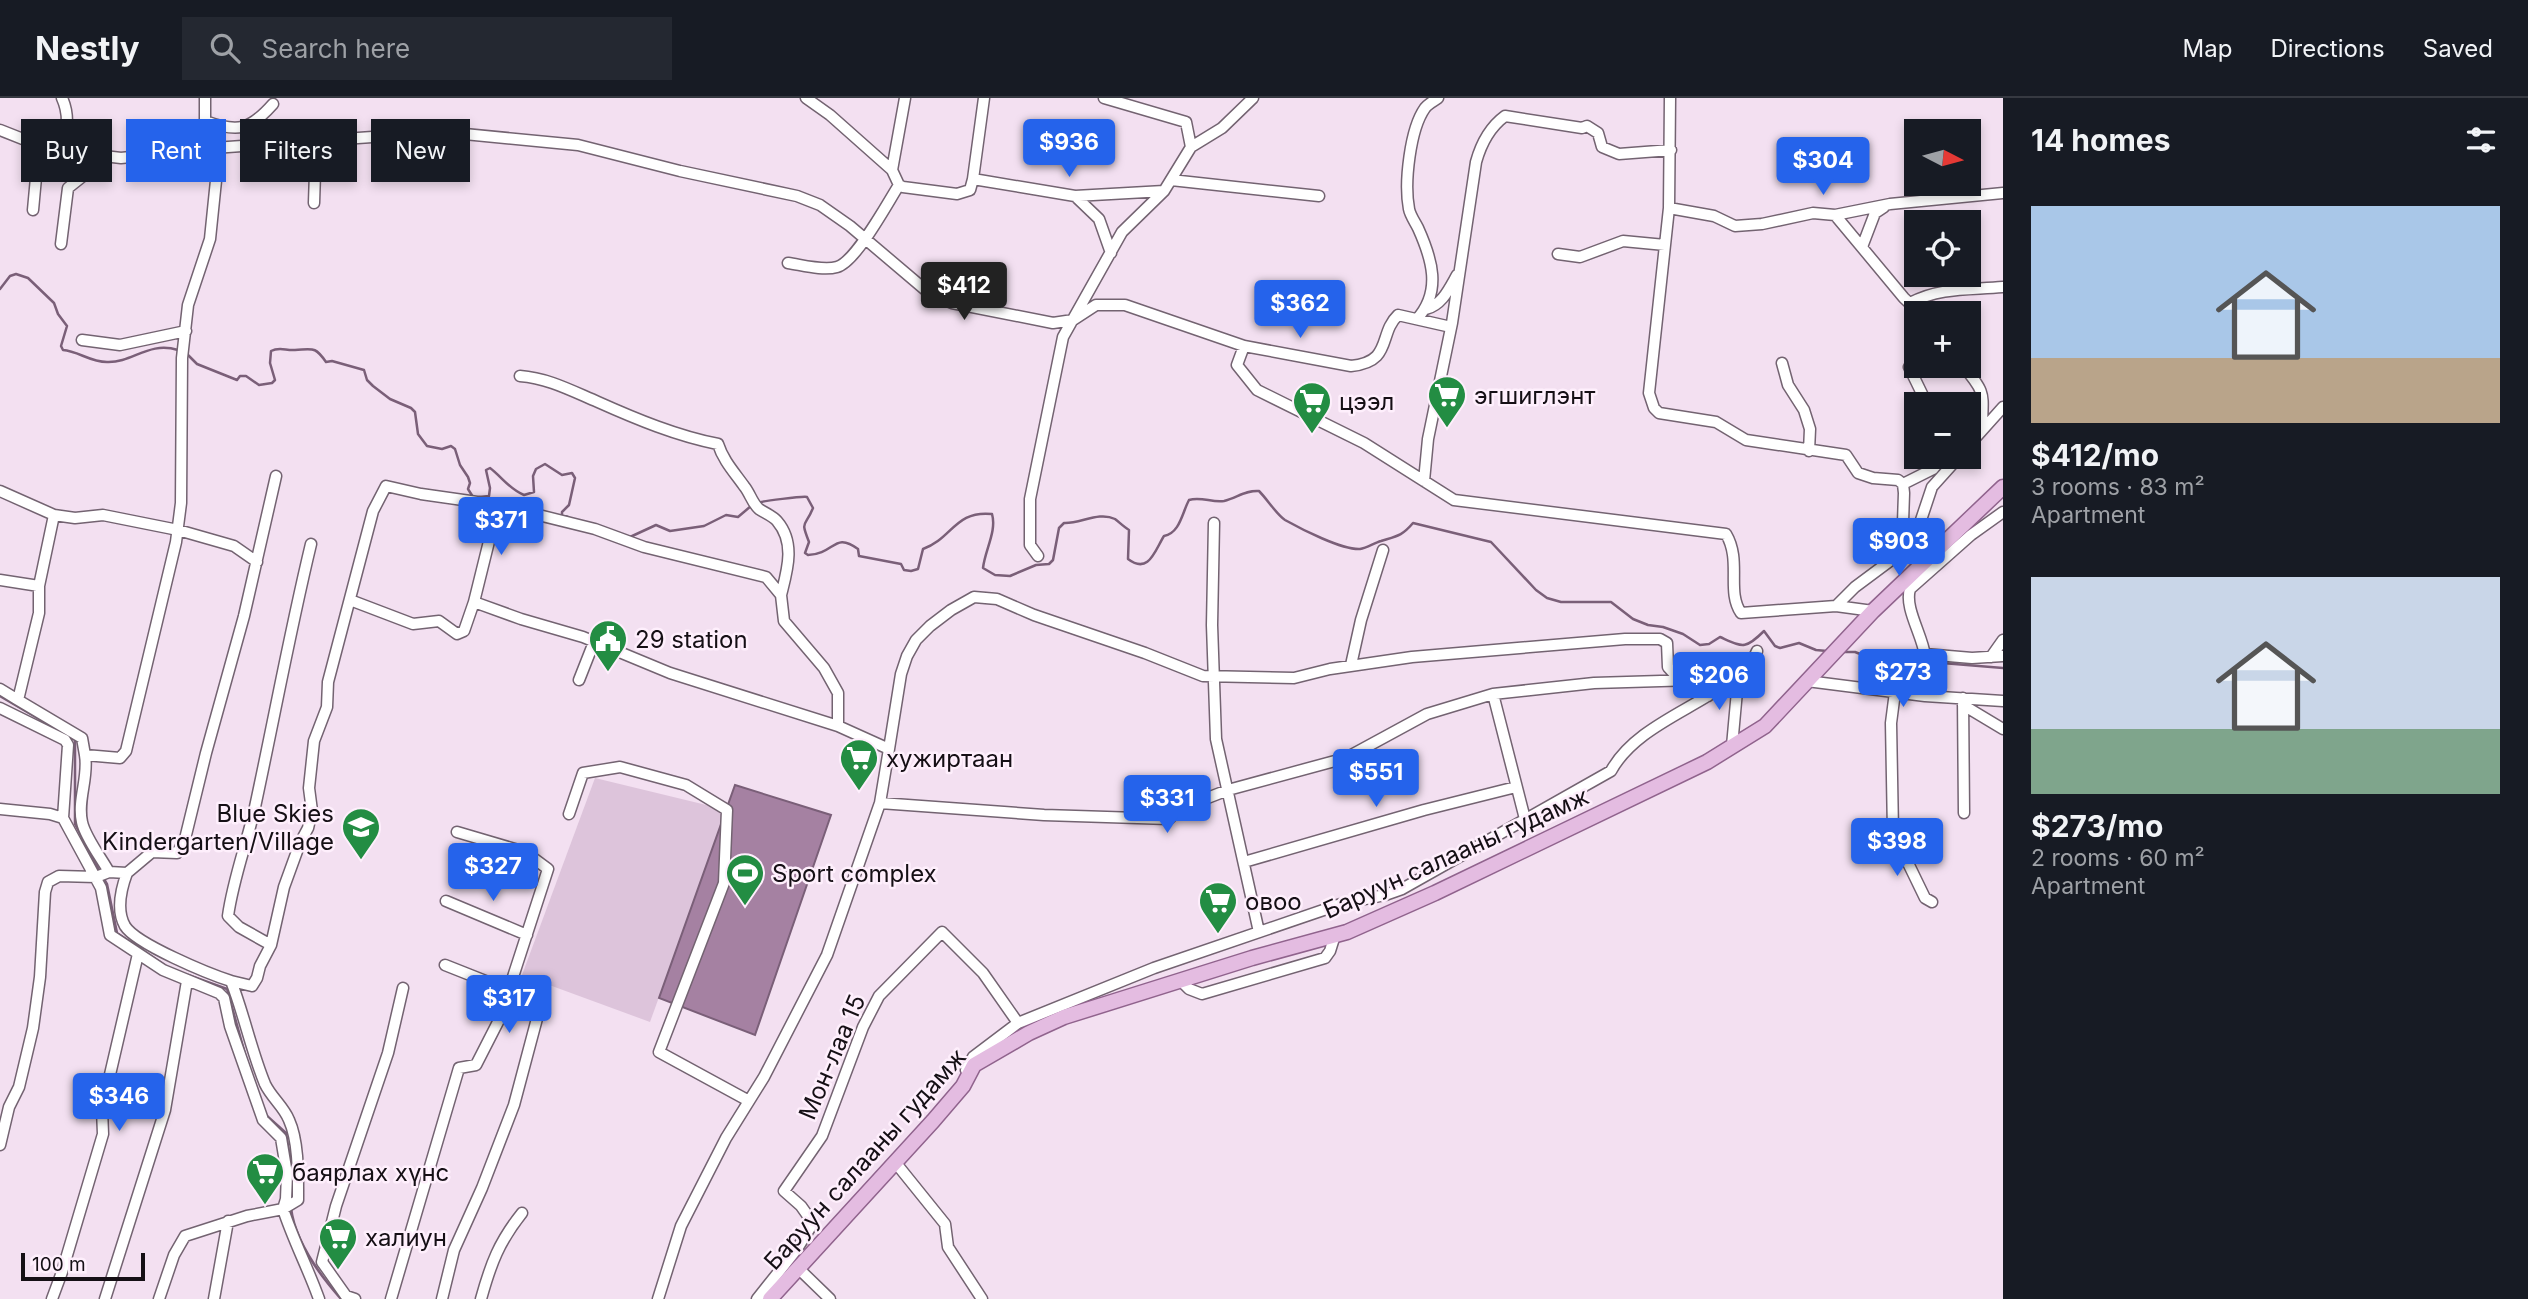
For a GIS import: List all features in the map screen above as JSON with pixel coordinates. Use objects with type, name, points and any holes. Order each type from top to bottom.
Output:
[{"type":"main road","name":"Баруун салааны гудамж","points":[[770,1299],[963,1086],[974,1065],[1029,1033],[1065,1017],[1252,958],[1335,935],[1439,891],[1707,762],[1765,726],[1840,644],[2003,487]]},
{"type":"street","points":[[62,98],[67,109],[67,119]]},
{"type":"street","points":[[205,98],[205,119]]},
{"type":"street","points":[[806,98],[830,115],[892,170],[898,185],[957,194],[970,190],[984,98]]},
{"type":"street","points":[[892,170],[905,98]]},
{"type":"street","points":[[1104,98],[1186,122],[1191,147]]},
{"type":"street","points":[[1038,556],[1030,545],[1030,499],[1063,337],[1122,232],[1164,191],[1191,147],[1222,128],[1253,98]]},
{"type":"street","points":[[1417,319],[1426,309],[1434,275],[1429,252],[1409,211],[1409,169],[1415,130],[1426,108],[1438,98]]},
{"type":"street","points":[[1671,98],[1669,208],[1649,394],[1654,408],[1659,413],[1716,422],[1746,440],[1846,455],[1857,473],[1873,478],[1898,480],[1903,484]]},
{"type":"street","points":[[226,128],[246,127],[259,119],[273,104]]},
{"type":"street","points":[[1424,481],[1476,162],[1492,128],[1505,116],[1582,128],[1587,126],[1598,133],[1602,147],[1611,152],[1619,154],[1671,150]]},
{"type":"street","points":[[0,130],[21,138]]},
{"type":"street","points":[[357,139],[444,132],[578,145],[680,171],[797,196],[820,205],[866,239],[929,293],[941,299],[1053,323],[1073,320],[1096,305],[1125,304],[1244,346],[1352,366],[1365,364],[1377,356],[1385,345],[1398,315],[1451,327]]},
{"type":"street","points":[[973,179],[1075,196],[1164,191]]},
{"type":"street","points":[[1171,180],[1319,197]]},
{"type":"street","points":[[33,210],[36,182]]},
{"type":"street","points":[[61,244],[68,188],[76,182]]},
{"type":"street","points":[[85,755],[120,758],[126,751],[178,530],[182,491],[183,353],[188,305],[210,239],[216,182]]},
{"type":"street","points":[[314,203],[315,182]]},
{"type":"street","points":[[788,263],[834,268],[842,265],[866,239],[898,185]]},
{"type":"street","points":[[1669,208],[1714,216],[1735,226],[1762,224],[1813,214],[1835,215],[1890,204],[2003,193]]},
{"type":"street","points":[[1075,196],[1099,219],[1111,253]]},
{"type":"street","points":[[1862,247],[1875,213],[1890,204]]},
{"type":"street","points":[[1835,215],[1908,301]]},
{"type":"street","points":[[1558,254],[1580,257],[1623,241],[1665,245]]},
{"type":"street","points":[[1426,309],[1434,307],[1445,296],[1460,270]]},
{"type":"street","points":[[1914,301],[1945,290],[2003,287]]},
{"type":"street","points":[[82,340],[120,345],[186,331]]},
{"type":"street","points":[[1244,346],[1237,365],[1257,390],[1364,443],[1454,500],[1726,534],[1734,546],[1734,597],[1741,613],[1836,606],[1873,611]]},
{"type":"street","points":[[1782,363],[1788,385],[1804,410],[1810,429],[1809,451]]},
{"type":"street","points":[[520,376],[540,378],[697,440],[718,444],[722,456],[755,504],[778,522],[790,552],[781,595],[784,621],[803,640],[838,693],[838,726]]},
{"type":"street","points":[[1974,378],[1982,391],[1984,402],[1982,430]]},
{"type":"street","points":[[1982,430],[2003,407]]},
{"type":"street","points":[[1903,484],[1933,469]]},
{"type":"street","points":[[1836,606],[1855,587],[1902,552],[1916,535],[1932,487],[1948,469]]},
{"type":"street","points":[[276,476],[257,562],[185,839],[177,853],[152,852],[127,873],[120,890],[121,917],[127,929],[167,954],[231,981],[252,986],[271,945],[284,887],[299,843],[308,828],[312,811],[309,788],[314,741],[327,708],[328,682],[373,511],[386,485],[421,494],[498,505],[595,528],[644,547],[766,577],[781,595]]},
{"type":"street","points":[[1902,552],[1903,484]]},
{"type":"street","points":[[0,491],[54,515],[75,518],[103,515],[178,530],[234,545],[257,562]]},
{"type":"street","points":[[350,600],[413,624],[439,621],[457,634],[464,631],[498,505]]},
{"type":"street","points":[[1925,696],[1925,654],[1910,608],[1910,589],[2003,512]]},
{"type":"street","points":[[18,700],[39,613],[39,586],[54,515]]},
{"type":"street","points":[[1214,523],[1213,675],[1216,739],[1259,932]]},
{"type":"street","points":[[271,945],[239,928],[228,916],[250,830],[311,544]]},
{"type":"street","points":[[1351,665],[1361,620],[1383,550]]},
{"type":"street","points":[[0,580],[39,586]]},
{"type":"street","points":[[658,1299],[681,1226],[726,1138],[764,1077],[827,956],[880,803],[906,656],[916,640],[951,610],[974,597],[997,599],[1203,676],[1294,678],[1351,665],[1412,657],[1625,639],[1660,639],[1667,643],[1668,667],[1680,680]]},
{"type":"street","points":[[474,602],[594,642],[670,673],[838,726],[889,749]]},
{"type":"street","points":[[1925,654],[1997,657],[2003,640]]},
{"type":"street","points":[[579,681],[594,642]]},
{"type":"street","points":[[948,1103],[973,1057],[1018,1023],[1146,971],[1341,904],[1402,889],[1611,771],[1619,757],[1634,742],[1738,680],[1754,660],[1757,651]]},
{"type":"street","points":[[880,803],[1044,816],[1169,819],[1179,809],[1228,790],[1346,758],[1427,715],[1493,694],[1594,683],[1694,680],[1708,696]]},
{"type":"street","points":[[1732,746],[1738,680]]},
{"type":"street","points":[[1807,681],[1963,702],[2003,701]]},
{"type":"street","points":[[0,689],[82,738],[88,766],[83,782],[82,822],[103,875],[101,888],[110,935],[138,954],[187,981],[219,993],[224,998],[230,1026],[262,1120],[281,1138],[287,1174],[289,1228],[307,1263],[319,1299]]},
{"type":"street","points":[[1895,692],[1891,723],[1893,832],[1925,898],[1932,902]]},
{"type":"street","points":[[1493,694],[1525,819]]},
{"type":"street","points":[[1963,702],[2003,729]]},
{"type":"street","points":[[1963,702],[1964,813]]},
{"type":"street","points":[[0,708],[65,740],[68,745],[63,818]]},
{"type":"street","points":[[569,814],[583,773],[620,767],[686,785],[727,810],[724,883],[659,1052],[749,1101]]},
{"type":"street","points":[[1244,862],[1424,810],[1516,787]]},
{"type":"street","points":[[0,809],[50,814],[63,818],[103,875]]},
{"type":"street","points":[[391,1299],[459,1068],[477,1065],[499,1020],[548,869],[524,852],[457,832]]},
{"type":"street","points":[[1,1138],[9,1107],[19,1087],[33,1028],[48,882],[59,876],[127,873]]},
{"type":"street","points":[[446,901],[527,934]]},
{"type":"street","name":"Мон-лаа 15","points":[[757,1299],[797,1249],[813,1223],[801,1206],[784,1191],[822,1136],[863,1027],[879,996],[942,932],[983,973],[1018,1023]]},
{"type":"street","points":[[1180,980],[1189,989],[1202,994],[1325,958],[1335,935]]},
{"type":"street","points":[[52,1299],[103,1135],[102,1109],[138,954]]},
{"type":"street","points":[[1252,958],[1257,978]]},
{"type":"street","points":[[445,965],[509,990]]},
{"type":"street","points":[[105,1299],[165,1110],[187,981]]},
{"type":"street","points":[[159,1299],[174,1255],[185,1236],[228,1221],[288,1206],[298,1200],[298,1160],[289,1119],[266,1085],[250,1041],[242,1007],[231,981]]},
{"type":"street","points":[[355,1299],[346,1296],[322,1262],[336,1206],[388,1053],[403,988]]},
{"type":"street","points":[[442,1299],[454,1250],[482,1188],[514,1105],[539,1011]]},
{"type":"street","points":[[895,1162],[945,1224],[948,1247],[982,1299]]},
{"type":"street","points":[[481,1299],[491,1262],[504,1236],[522,1213]]},
{"type":"street","points":[[215,1299],[228,1221]]},
{"type":"street","points":[[798,1268],[830,1299]]},
{"type":"shaded area","points":[[595,778],[727,810],[650,1022],[522,975]]},
{"type":"shaded area","name":"Sport complex","points":[[735,785],[831,815],[755,1035],[659,998]]},
{"type":"waterway","points":[[0,289],[10,276],[16,274],[28,278],[54,303],[67,326],[61,346],[63,350],[107,362],[158,348],[178,350]]},
{"type":"waterway","points":[[187,354],[197,364],[237,380],[240,376],[246,376],[259,385],[275,380],[270,363],[271,351],[277,349],[313,350],[326,362],[332,361],[364,370],[367,380],[373,386],[390,399],[415,412],[418,434],[427,446],[442,449],[451,446],[455,449],[460,465],[468,477],[468,489],[473,497]]},
{"type":"waterway","points":[[479,497],[489,496],[486,470],[490,468],[524,495],[534,492],[533,476],[536,469],[545,464],[562,475],[572,473],[575,478],[569,505],[562,512],[562,515],[568,517]]},
{"type":"waterway","points":[[757,503],[807,497],[813,508],[804,526],[809,542],[805,553],[808,555],[817,554],[844,542],[858,549],[859,556],[901,564],[904,570],[911,571],[918,569],[923,549],[941,539],[962,521],[970,516],[992,514],[992,534],[983,568],[995,575],[1010,576],[1036,565],[1049,564],[1053,560],[1059,528],[1064,523],[1103,516],[1115,519],[1129,530],[1128,559],[1141,564],[1150,559],[1164,536],[1174,531],[1189,500],[1224,501],[1259,491],[1285,520],[1343,546],[1365,548],[1399,535],[1413,523],[1491,542],[1536,590],[1547,598],[1561,602],[1611,602],[1633,619],[1683,634],[1700,645],[1709,644],[1720,637],[1744,645],[1764,631],[1775,646],[1780,648],[1799,643],[1827,651]]},
{"type":"waterway","points":[[630,537],[656,525],[670,531],[704,526],[726,515],[738,517],[751,506]]},
{"type":"waterway","points":[[1844,652],[1855,652],[1873,659],[1924,661]]},
{"type":"waterway","points":[[1930,662],[2003,668]]},
{"type":"waterway","points":[[0,696],[75,740],[75,824],[100,872]]},
{"type":"waterway","points":[[103,877],[107,884],[117,933],[166,966]]},
{"type":"waterway","points":[[188,975],[227,989],[245,1054]]},
{"type":"waterway","points":[[267,1116],[286,1133],[292,1173]]},
{"type":"waterway","points":[[291,1208],[293,1221],[303,1245],[324,1279],[341,1299]]},
{"type":"place","name":"эгшиглэнт","points":[[1447,429]]},
{"type":"place","name":"цээл","points":[[1312,435]]},
{"type":"place","name":"29 station","points":[[608,673]]},
{"type":"place","name":"хужиртаан","points":[[859,792]]},
{"type":"place","name":"Blue Skies Kindergarten/Village","points":[[361,861]]},
{"type":"place","name":"Sport complex","points":[[745,907]]},
{"type":"place","name":"овоо","points":[[1218,935]]},
{"type":"place","name":"баярлах хүнс","points":[[265,1206]]},
{"type":"place","name":"халиун","points":[[338,1271]]}]
